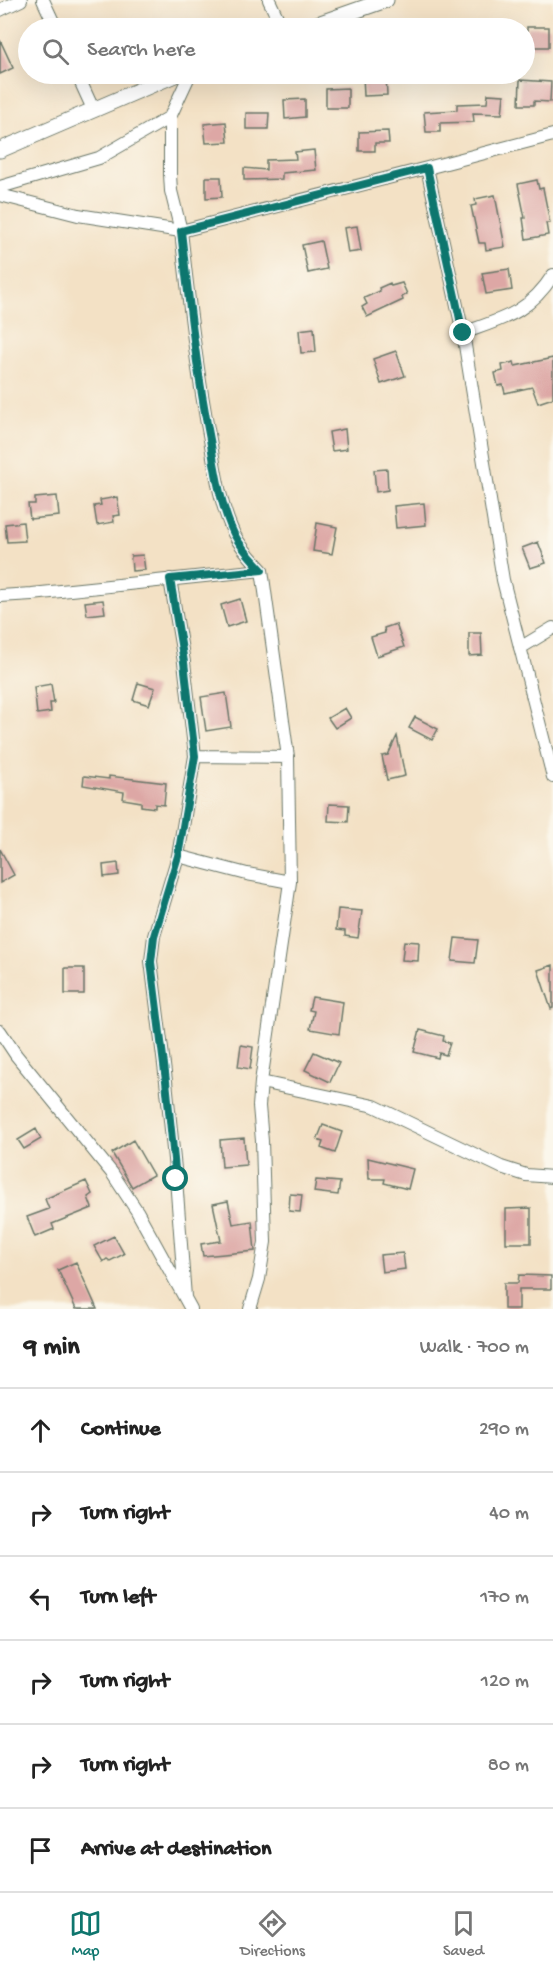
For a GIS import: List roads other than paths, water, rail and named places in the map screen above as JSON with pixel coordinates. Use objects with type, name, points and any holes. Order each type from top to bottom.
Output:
[{"type":"street","points":[[0,10],[21,0]]},
{"type":"street","points":[[43,0],[51,18]]},
{"type":"street","points":[[269,0],[277,18]]},
{"type":"street","points":[[335,18],[386,0]]},
{"type":"street","points":[[82,84],[93,109]]},
{"type":"street","points":[[0,150],[153,84]]},
{"type":"street","points":[[185,84],[170,117],[170,183],[181,231],[197,367],[217,477],[228,519],[243,550],[262,570],[288,757],[290,882],[261,1082],[259,1106],[265,1242],[259,1279],[250,1309]]},
{"type":"street","points":[[0,187],[99,158],[170,117]]},
{"type":"street","points":[[0,195],[78,215],[181,231],[553,135]]},
{"type":"street","points":[[427,168],[463,333],[502,580],[553,777]]},
{"type":"street","points":[[463,333],[509,317],[539,296],[553,275]]},
{"type":"street","points":[[0,596],[262,570]]},
{"type":"street","points":[[170,579],[184,662],[195,756],[178,856],[154,936],[151,962],[176,1179],[185,1297]]},
{"type":"street","points":[[520,648],[553,628]]},
{"type":"street","points":[[195,756],[288,757]]},
{"type":"street","points":[[178,856],[247,874],[290,882]]},
{"type":"street","points":[[0,1031],[112,1173],[137,1211],[191,1309]]},
{"type":"street","points":[[261,1082],[374,1106],[501,1167],[526,1175],[553,1177]]}]
